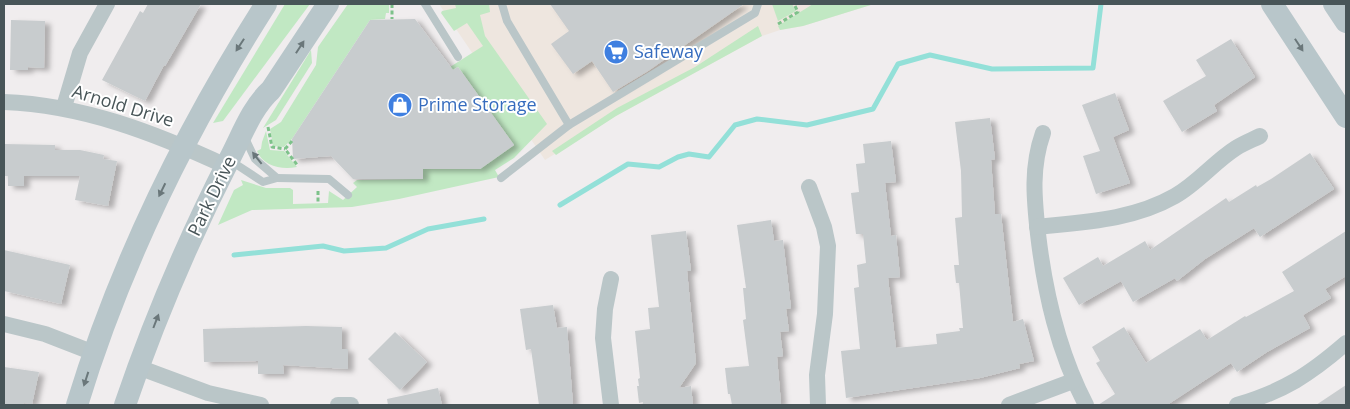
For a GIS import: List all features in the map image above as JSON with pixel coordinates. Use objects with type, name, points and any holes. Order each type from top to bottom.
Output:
[{"type":"main road","points":[[77,405],[94,353],[133,253],[184,147],[228,63],[266,4]]},
{"type":"main road","name":"Park Drive","points":[[125,405],[176,270],[228,163],[261,100],[271,90],[328,4]]},
{"type":"main road","points":[[1272,4],[1346,117]]},
{"type":"main road","points":[[1334,4],[1346,22]]},
{"type":"street","points":[[64,107],[80,53],[107,4]]},
{"type":"street","name":"Arnold Drive","points":[[4,102],[64,107],[108,118],[228,163]]},
{"type":"street","points":[[1043,133],[1036,152],[1033,182],[1037,227],[1051,315],[1073,381],[1086,405]]},
{"type":"street","points":[[1037,227],[1097,222],[1149,208],[1174,196],[1194,183],[1236,148],[1260,136]]},
{"type":"street","points":[[809,187],[824,227],[828,246],[826,314],[817,374],[818,405]]},
{"type":"street","points":[[611,279],[605,309],[603,338],[611,405]]},
{"type":"street","points":[[4,324],[44,334],[94,353]]},
{"type":"street","points":[[1237,405],[1273,394],[1300,380],[1346,344]]},
{"type":"street","points":[[138,367],[208,393],[261,405]]},
{"type":"street","points":[[1008,405],[1073,381]]},
{"type":"street","points":[[338,405],[351,405]]},
{"type":"lane","points":[[425,4],[458,56]]},
{"type":"lane","points":[[502,4],[507,22],[569,125]]},
{"type":"lane","points":[[501,178],[569,125],[755,13],[758,4]]},
{"type":"lane","points":[[243,134],[255,159],[277,178]]},
{"type":"lane","points":[[228,163],[263,182],[277,178],[329,179],[348,195]]},
{"type":"path","points":[[392,4],[392,20]]},
{"type":"path","points":[[778,24],[798,12],[794,4]]},
{"type":"path","points":[[268,128],[272,147],[285,149],[299,167]]},
{"type":"path","points":[[285,149],[292,141]]},
{"type":"shaded area","points":[[439,4],[874,4],[803,26],[780,30],[762,36],[616,116],[545,160]]},
{"type":"green space","points":[[285,4],[310,4],[223,121],[213,123]]},
{"type":"green space","points":[[348,4],[389,4],[389,13],[386,13],[385,19],[370,20],[292,139],[284,147],[273,146],[270,129],[281,122],[316,65],[318,47]]},
{"type":"green space","points":[[455,4],[489,4],[490,12],[480,15],[485,36],[547,124],[514,158],[495,170],[499,177],[399,199],[352,207],[252,210],[218,225],[234,190],[243,185],[241,180],[266,188],[290,188],[293,190],[293,204],[328,203],[329,191],[343,200],[357,187],[353,183],[357,180],[423,179],[423,169],[480,169],[514,145],[458,67],[453,70],[450,67],[483,46],[467,23],[454,31],[441,13],[442,11],[456,8]]},
{"type":"green space","points":[[772,4],[792,4],[796,11],[778,21]]},
{"type":"green space","points":[[813,4],[874,4],[803,26],[780,30],[778,26]]},
{"type":"green space","points":[[758,26],[762,36],[616,116],[556,155],[552,151],[617,108],[695,67]]},
{"type":"green space","points":[[311,50],[312,63],[276,120],[263,128]]},
{"type":"green space","points":[[266,131],[270,150],[284,151],[297,167],[273,166],[260,156],[257,151],[261,149]]},
{"type":"building","points":[[148,4],[201,4],[164,65],[145,101],[102,80],[140,11],[143,13]]},
{"type":"building","name":"Safeway","points":[[550,4],[744,4],[648,71],[613,92],[592,61],[573,74],[551,44],[569,31]]},
{"type":"building","name":"Prime Storage","points":[[415,19],[453,70],[458,67],[514,145],[480,169],[423,169],[423,179],[353,179],[331,156],[293,159],[292,139],[370,20]]},
{"type":"building","points":[[11,20],[45,21],[44,68],[28,67],[28,70],[10,70]]},
{"type":"building","points":[[1231,39],[1255,77],[1214,105],[1217,111],[1182,132],[1163,101],[1206,76],[1196,60]]},
{"type":"building","points":[[1115,93],[1129,130],[1113,137],[1130,183],[1096,194],[1083,156],[1100,151],[1082,105]]},
{"type":"building","points":[[990,118],[995,159],[991,160],[995,214],[1001,214],[1013,322],[1023,319],[1034,361],[1019,364],[1020,368],[980,378],[846,398],[841,351],[860,349],[854,288],[859,287],[857,265],[866,263],[863,234],[856,234],[851,193],[859,192],[856,164],[865,163],[863,144],[891,141],[896,182],[885,183],[891,236],[896,235],[900,277],[888,278],[896,348],[937,344],[936,334],[960,331],[959,328],[963,328],[959,283],[956,283],[954,265],[959,265],[955,218],[962,217],[961,171],[955,122]]},
{"type":"building","points":[[4,144],[55,145],[55,150],[80,150],[104,155],[103,159],[117,161],[108,206],[75,200],[80,176],[24,176],[24,186],[8,186],[8,176],[4,176]]},
{"type":"building","points":[[1310,153],[1334,189],[1260,237],[1254,228],[1205,259],[1177,281],[1175,278],[1133,302],[1121,281],[1079,305],[1063,278],[1098,257],[1103,266],[1145,241],[1150,250],[1226,198],[1229,202],[1256,185],[1257,187]]},
{"type":"building","points":[[771,220],[774,241],[783,240],[791,308],[786,309],[789,331],[780,332],[783,356],[777,357],[781,404],[732,405],[730,394],[728,394],[725,368],[749,366],[743,320],[746,319],[743,288],[746,288],[737,225]]},
{"type":"building","points":[[686,231],[691,271],[687,271],[696,363],[679,388],[691,386],[693,405],[643,405],[643,402],[639,403],[637,386],[639,386],[638,379],[640,378],[635,331],[650,329],[648,308],[659,307],[651,235]]},
{"type":"building","points":[[1346,231],[1346,276],[1325,289],[1331,298],[1303,315],[1310,328],[1267,352],[1237,372],[1231,363],[1167,405],[1098,405],[1115,394],[1096,363],[1100,361],[1092,347],[1124,327],[1146,363],[1200,329],[1207,340],[1245,316],[1294,291],[1282,272]]},
{"type":"building","points":[[4,250],[70,265],[61,304],[4,291]]},
{"type":"building","points":[[553,305],[557,328],[567,327],[573,405],[539,405],[531,349],[526,350],[520,309]]},
{"type":"building","points":[[306,326],[342,327],[342,349],[348,349],[348,369],[283,365],[284,374],[258,374],[258,361],[204,362],[203,329]]},
{"type":"building","points":[[395,332],[427,362],[400,390],[368,359]]},
{"type":"building","points":[[4,367],[39,372],[32,404],[4,405]]},
{"type":"building","points":[[1346,385],[1346,405],[1316,405]]},
{"type":"building","points":[[438,388],[442,405],[388,405],[387,399]]},
{"type":"waterway","points":[[560,205],[628,164],[659,167],[678,157],[689,154],[709,157],[735,125],[757,119],[807,125],[873,109],[898,64],[930,55],[992,69],[1093,68],[1101,4]]},
{"type":"waterway","points":[[234,255],[323,246],[344,251],[386,248],[428,229],[484,219]]},
{"type":"place","name":"Safeway","points":[[616,52]]},
{"type":"place","name":"Prime Storage","points":[[400,105]]}]
